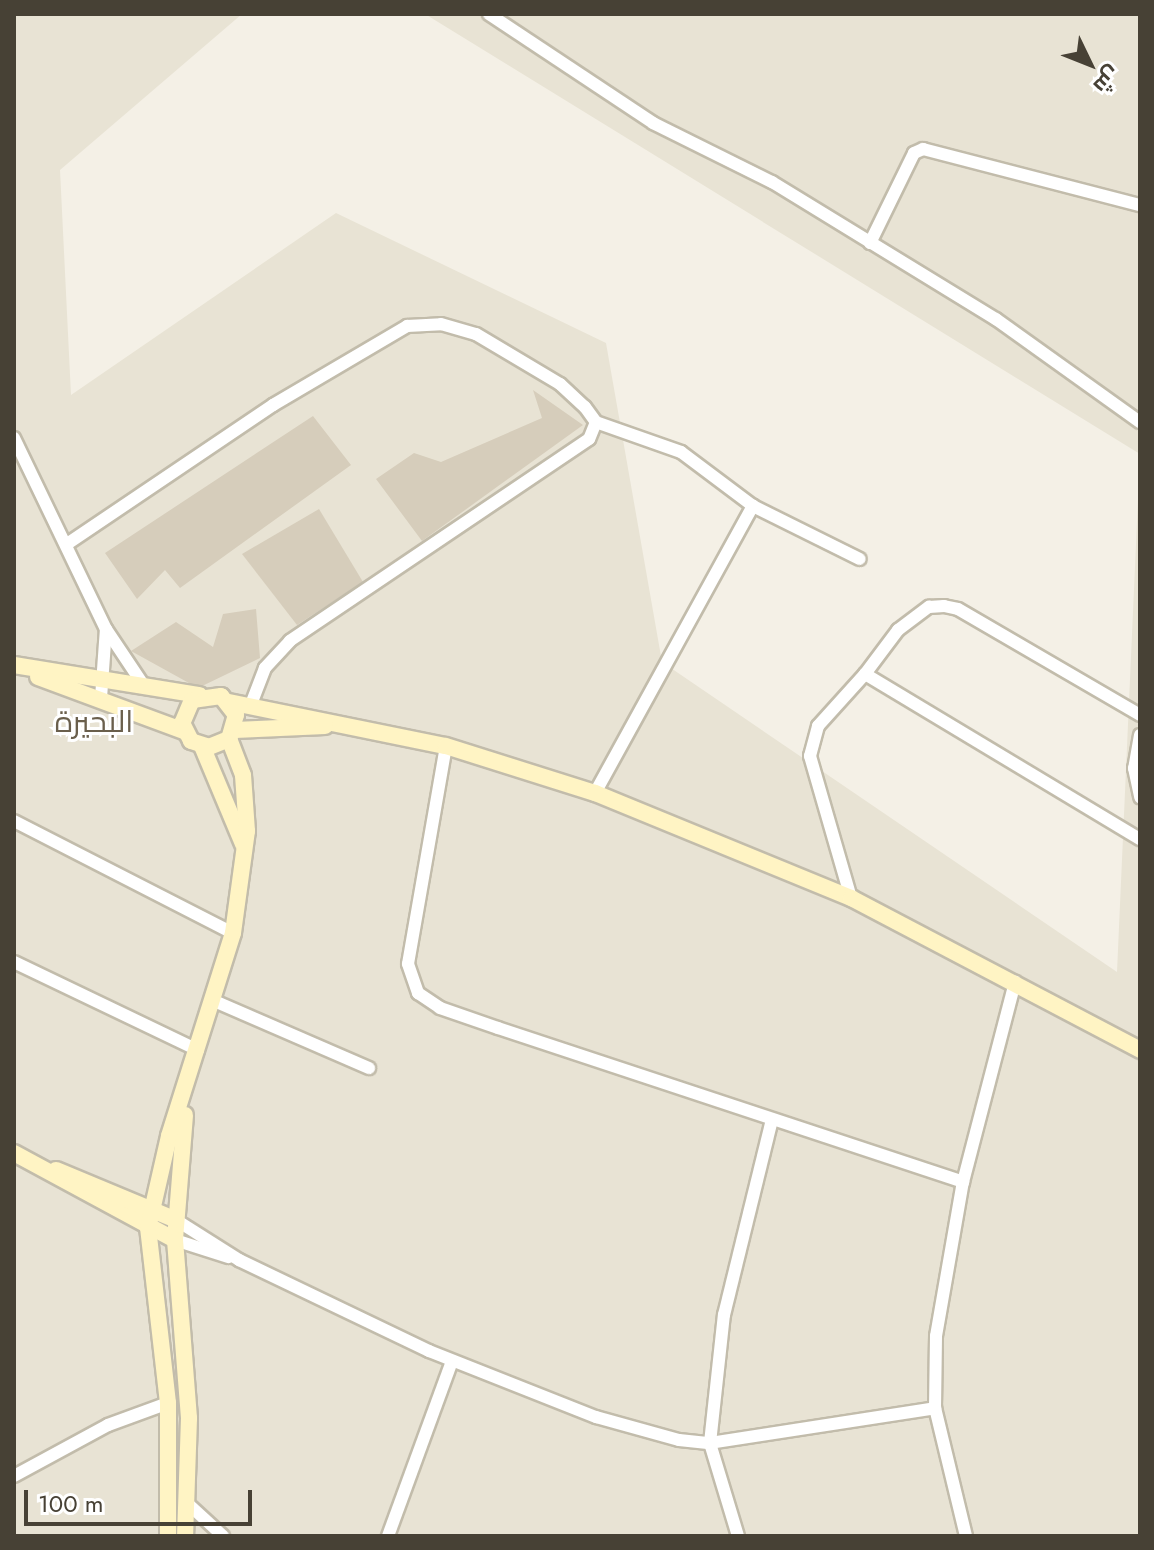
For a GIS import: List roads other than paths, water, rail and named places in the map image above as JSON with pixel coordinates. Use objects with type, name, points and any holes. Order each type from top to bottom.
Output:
[{"type":"street","points":[[489,14],[653,123],[772,182],[996,319],[1140,422]]},
{"type":"street","points":[[870,243],[914,153],[923,149],[1140,205]]},
{"type":"street","points":[[67,544],[284,397],[407,326],[441,324],[476,334],[560,384],[596,422],[681,452],[753,506],[860,559]]},
{"type":"street","points":[[250,707],[265,668],[290,641],[540,477],[589,439],[596,422]]},
{"type":"street","points":[[14,438],[106,629],[144,686]]},
{"type":"street","points":[[595,793],[753,506]]},
{"type":"street","points":[[851,898],[810,756],[818,726],[865,674],[898,630],[929,607],[958,609],[1140,715]]},
{"type":"street","points":[[101,698],[106,629]]},
{"type":"street","points":[[14,667],[221,696],[229,702],[335,726],[446,746],[595,793],[851,898],[1140,1050]]},
{"type":"street","points":[[14,667],[184,731],[202,746],[245,848]]},
{"type":"street","points":[[865,674],[1140,839]]},
{"type":"street","points":[[184,731],[187,706],[200,695]]},
{"type":"street","points":[[168,1536],[168,1403],[148,1228],[151,1207],[233,933],[245,848],[245,789],[232,734],[236,715],[229,702]]},
{"type":"street","points":[[202,746],[217,747],[232,734],[335,726]]},
{"type":"street","points":[[1140,735],[1134,768],[1140,797]]},
{"type":"street","points":[[446,746],[408,964],[418,993],[440,1008],[483,1023],[626,1067],[772,1120],[963,1182]]},
{"type":"street","points":[[14,821],[233,933]]},
{"type":"street","points":[[14,962],[198,1050]]},
{"type":"street","points":[[966,1536],[935,1408],[936,1336],[963,1182],[1015,982]]},
{"type":"street","points":[[214,1001],[369,1068]]},
{"type":"street","points":[[185,1536],[189,1418],[175,1240],[189,1085]]},
{"type":"street","points":[[738,1536],[710,1443],[727,1300],[772,1120]]},
{"type":"street","points":[[14,1153],[148,1228],[239,1260]]},
{"type":"street","points":[[32,1163],[151,1207],[239,1260],[452,1361],[596,1417],[679,1440],[710,1443],[935,1408]]},
{"type":"street","points":[[388,1536],[452,1361]]},
{"type":"street","points":[[14,1476],[108,1425],[168,1403]]},
{"type":"street","points":[[187,1503],[223,1536]]},
{"type":"district","name":"البحيرة","points":[[94,722]]}]
